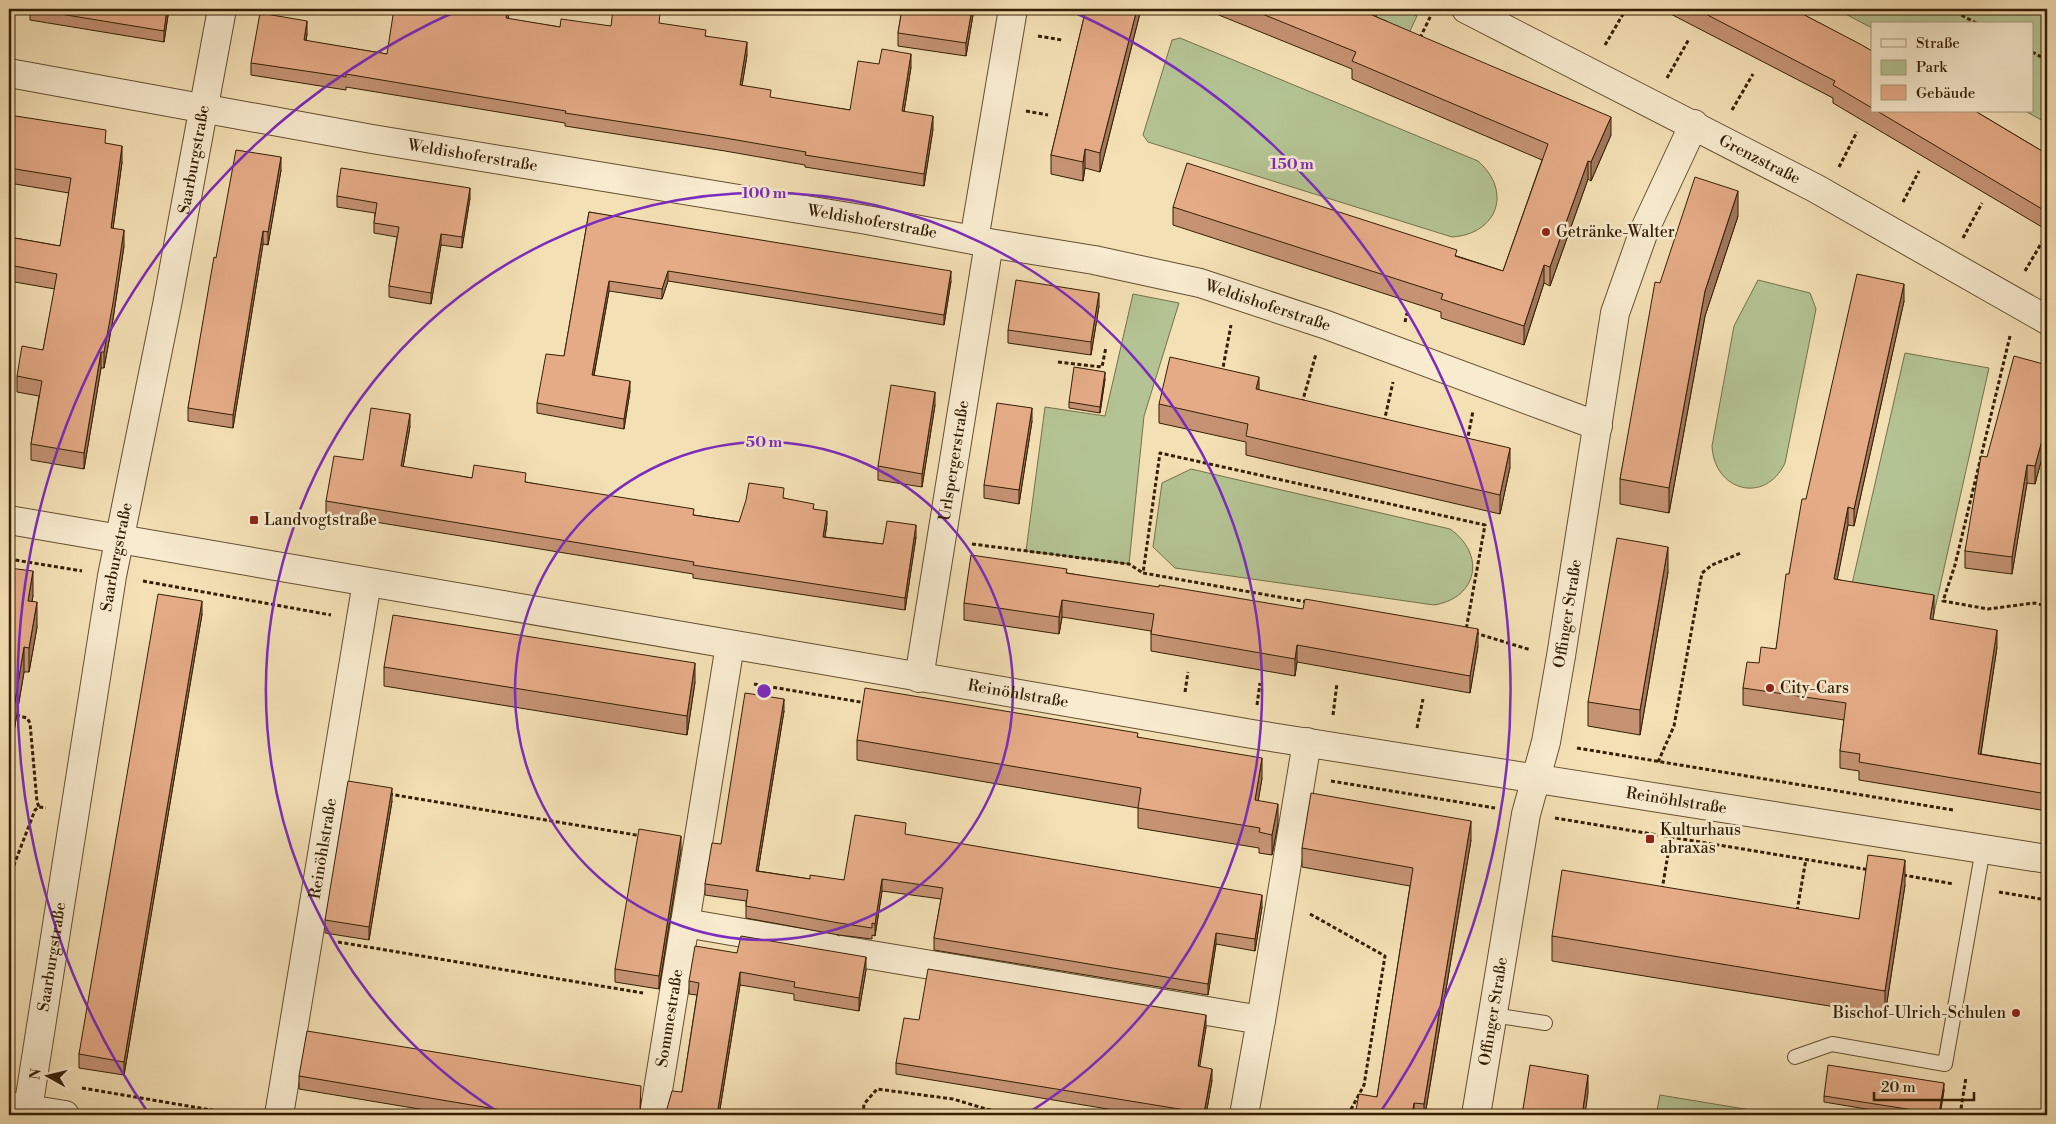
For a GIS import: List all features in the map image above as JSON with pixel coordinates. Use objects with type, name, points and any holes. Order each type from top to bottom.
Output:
[{"type":"street","name":"Saarburgstraße","points":[[18,1107],[75,812],[112,576],[222,9]]},
{"type":"street","name":"Urlspergerstraße","points":[[919,678],[941,540],[1013,9]]},
{"type":"street","name":"Grenzstraße","points":[[1466,9],[1653,103],[1824,193],[2047,320]]},
{"type":"street","name":"Weldishoferstraße","points":[[9,73],[381,141],[867,220],[1094,260],[1200,283],[1324,324],[1598,426]]},
{"type":"street","name":"Offinger Straße","points":[[1476,1115],[1526,814],[1546,742],[1561,656],[1617,306],[1644,231],[1705,130]]},
{"type":"street","name":"Reinöhlstraße","points":[[9,520],[919,678],[1536,780],[1648,795],[2047,859]]},
{"type":"street","name":"Reinöhlstraße","points":[[279,1115],[306,937],[367,582]]},
{"type":"street","points":[[730,645],[684,923],[1261,1020]]},
{"type":"street","points":[[1244,1115],[1307,742]]},
{"type":"street","name":"Sommestraße","points":[[654,1115],[684,923]]},
{"type":"street","points":[[18,1107],[65,1115]]},
{"type":"lane","points":[[1794,1057],[1832,1044],[1945,1064],[1982,848]]},
{"type":"lane","points":[[1492,1015],[1545,1023]]},
{"type":"path","points":[[1419,41],[1434,9]]},
{"type":"path","points":[[1589,71],[1626,9]]},
{"type":"path","points":[[1950,9],[1974,22]]},
{"type":"path","points":[[1653,103],[1689,39]]},
{"type":"path","points":[[2034,53],[2047,60]]},
{"type":"path","points":[[1705,130],[1753,74]]},
{"type":"path","points":[[1824,193],[1857,132]]},
{"type":"path","points":[[1948,264],[1982,203]]},
{"type":"path","points":[[1222,376],[1236,294]]},
{"type":"path","points":[[2018,303],[1955,565],[1943,601],[1988,609],[2034,603],[2047,606]]},
{"type":"path","points":[[1301,406],[1324,324]]},
{"type":"path","points":[[1058,362],[1102,367],[1106,347]]},
{"type":"path","points":[[1384,424],[1400,352]]},
{"type":"path","points":[[1143,573],[1160,453],[1485,525],[1466,630]]},
{"type":"path","points":[[941,540],[1130,564],[1143,573],[1309,602]]},
{"type":"path","points":[[1658,762],[1674,726],[1702,573],[1712,565],[1741,553]]},
{"type":"path","points":[[9,559],[361,620]]},
{"type":"path","points":[[1456,628],[1506,644],[1561,656]]},
{"type":"path","points":[[725,679],[872,703]]},
{"type":"path","points":[[16,716],[27,718],[30,723],[36,802],[39,807]]},
{"type":"path","points":[[1546,742],[1959,811]]},
{"type":"path","points":[[1301,775],[1526,814],[1872,870]]},
{"type":"path","points":[[381,792],[647,837]]},
{"type":"path","points":[[9,878],[35,810],[39,807],[75,812]]},
{"type":"path","points":[[1660,896],[1671,836]]},
{"type":"path","points":[[1796,917],[1806,859]]},
{"type":"path","points":[[1900,875],[2047,900]]},
{"type":"path","points":[[1282,887],[1310,914],[1385,956],[1364,1086],[1348,1115]]},
{"type":"path","points":[[306,937],[673,998]]},
{"type":"path","points":[[80,1088],[235,1114],[279,1115]]},
{"type":"path","points":[[863,1115],[864,1104],[877,1089],[953,1099],[986,1109],[1017,1115]]},
{"type":"green space","points":[[1355,9],[1402,9],[1417,16],[1409,33],[1382,34],[1387,21]]},
{"type":"green space","points":[[1836,9],[2047,9],[2047,123],[2027,112],[2034,112],[2034,22],[1871,22],[1871,27]]},
{"type":"green space","points":[[1180,38],[1478,161],[1489,173],[1495,186],[1497,198],[1495,209],[1489,220],[1480,228],[1467,234],[1452,237],[1148,142],[1143,135],[1172,40]]},
{"type":"green space","points":[[1758,280],[1810,293],[1816,309],[1785,463],[1776,476],[1765,484],[1754,488],[1742,487],[1731,482],[1721,474],[1715,461],[1712,446],[1734,326]]},
{"type":"green space","points":[[1133,294],[1179,303],[1144,416],[1129,564],[1026,551],[1045,407],[1105,416]]},
{"type":"green space","points":[[1905,353],[1989,368],[1934,613],[1849,597]]},
{"type":"green space","points":[[1191,469],[1450,529],[1469,550],[1472,574],[1468,584],[1460,594],[1449,601],[1434,605],[1175,568],[1153,547],[1162,483]]},
{"type":"green space","points":[[1660,1095],[1781,1115],[1656,1115]]},
{"type":"building","points":[[30,9],[167,9],[164,31]]},
{"type":"building","points":[[394,9],[508,9],[506,18],[560,27],[561,19],[611,26],[613,9],[660,14],[659,23],[706,30],[705,36],[747,42],[740,85],[771,90],[770,97],[850,110],[858,61],[879,64],[882,49],[911,54],[902,111],[933,116],[924,174],[805,155],[806,152],[565,113],[566,111],[346,74],[346,77],[251,63],[260,13],[307,21],[304,40],[387,54]]},
{"type":"building","points":[[902,9],[972,9],[966,43],[898,33]]},
{"type":"building","points":[[1086,9],[1137,9],[1100,153],[1085,149],[1083,162],[1051,155]]},
{"type":"building","points":[[1250,9],[1375,9],[1372,15],[1611,117],[1591,162],[1588,161],[1550,267],[1544,265],[1524,326],[1441,299],[1443,294],[1173,207],[1187,163],[1457,250],[1455,256],[1503,271],[1548,144],[1352,61],[1356,52]]},
{"type":"building","points":[[1696,9],[1793,9],[1871,50],[1871,107],[1833,85],[1835,81]]},
{"type":"building","points":[[1879,112],[1977,112],[2047,154],[2047,212]]},
{"type":"building","points":[[9,115],[106,130],[105,143],[122,146],[111,228],[124,230],[113,303],[104,352],[101,352],[84,453],[31,444],[42,381],[17,376],[22,346],[43,350],[57,274],[9,265],[9,237],[60,246],[71,178],[9,168]]},
{"type":"building","points":[[236,150],[281,157],[268,232],[263,231],[233,415],[188,408],[214,257],[216,258]]},
{"type":"building","points":[[341,168],[470,188],[462,237],[441,234],[431,293],[389,286],[399,227],[374,223],[377,203],[337,196]]},
{"type":"building","points":[[1695,177],[1738,191],[1705,291],[1669,488],[1620,479],[1655,282],[1660,283]]},
{"type":"building","points":[[589,212],[951,271],[944,315],[668,271],[662,289],[609,281],[592,375],[630,381],[624,419],[537,403],[546,354],[564,356]]},
{"type":"building","points":[[1857,274],[1904,284],[1854,509],[1848,507],[1834,579],[1934,595],[1930,619],[1997,630],[1978,754],[2047,765],[2047,794],[1859,762],[1860,754],[1840,751],[1846,703],[1743,688],[1747,662],[1759,663],[1761,647],[1776,649],[1786,574],[1789,574],[1802,499],[1806,499]]},
{"type":"building","points":[[1016,280],[1099,293],[1091,342],[1008,330]]},
{"type":"building","points":[[2014,356],[2047,365],[2047,422],[2035,466],[2027,465],[2012,557],[1965,551],[1981,456],[1987,457]]},
{"type":"building","points":[[1170,357],[1259,377],[1256,389],[1510,448],[1500,495],[1246,436],[1248,424],[1159,404]]},
{"type":"building","points":[[1074,367],[1105,372],[1100,407],[1069,402]]},
{"type":"building","points":[[891,385],[935,392],[922,474],[878,466]]},
{"type":"building","points":[[997,403],[1032,408],[1019,490],[984,485]]},
{"type":"building","points":[[371,408],[410,414],[401,466],[472,478],[474,465],[526,473],[525,482],[694,509],[693,515],[739,522],[749,483],[784,488],[783,498],[814,504],[813,509],[827,511],[823,537],[883,544],[887,521],[916,525],[905,598],[693,565],[694,562],[326,501],[334,456],[363,460]]},
{"type":"building","points":[[1617,538],[1668,547],[1640,710],[1588,702]]},
{"type":"building","points":[[971,555],[1067,569],[1066,573],[1159,587],[1159,585],[1303,609],[1305,599],[1478,629],[1470,676],[1297,645],[1295,659],[1151,634],[1154,614],[1062,600],[1059,617],[964,603]]},
{"type":"building","points":[[9,568],[33,571],[28,601],[37,602],[29,648],[24,647],[9,737]]},
{"type":"building","points":[[158,594],[202,601],[124,1062],[79,1054]]},
{"type":"building","points":[[393,615],[695,663],[687,716],[384,667]]},
{"type":"building","points":[[865,688],[1138,733],[1137,737],[1262,758],[1255,800],[1278,804],[1272,835],[1259,832],[1260,828],[1138,808],[1141,788],[857,740]]},
{"type":"building","points":[[745,693],[784,699],[756,871],[810,879],[810,875],[844,880],[855,815],[906,823],[905,834],[1262,895],[1255,939],[1216,933],[1208,984],[934,938],[943,888],[882,879],[875,924],[872,923],[872,928],[746,906],[748,890],[705,884],[712,843],[721,844]]},
{"type":"building","points":[[348,781],[392,788],[369,927],[325,920]]},
{"type":"building","points":[[1311,793],[1471,821],[1424,1104],[1414,1103],[1412,1115],[1355,1115],[1359,1094],[1377,1097],[1413,868],[1302,848]]},
{"type":"building","points":[[639,829],[681,836],[659,976],[615,969]]},
{"type":"building","points":[[1868,855],[1905,860],[1885,991],[1552,936],[1562,870],[1859,919]]},
{"type":"building","points":[[741,936],[866,957],[859,998],[794,987],[795,982],[740,972],[718,1109],[751,1115],[662,1115],[666,1112],[672,1091],[682,1092],[699,983],[689,981],[695,946],[737,953]]},
{"type":"building","points":[[928,969],[1206,1015],[1198,1066],[1212,1069],[1204,1113],[896,1063],[904,1018],[919,1020]]},
{"type":"building","points":[[307,1031],[641,1086],[640,1108],[646,1115],[531,1115],[299,1076]]},
{"type":"building","points":[[1530,1065],[1588,1075],[1582,1115],[1522,1115]]},
{"type":"building","points":[[1828,1065],[1944,1083],[1939,1114],[1824,1096]]},
{"type":"place","name":"Getränke-Walter","points":[[1546,232]]},
{"type":"place","name":"Landvogtstraße","points":[[254,520]]},
{"type":"place","name":"City-Cars","points":[[1770,688]]},
{"type":"place","name":"Kulturhaus abraxas","points":[[1650,839]]},
{"type":"place","name":"Bischof-Ulrich-Schulen","points":[[2016,1013]]}]
